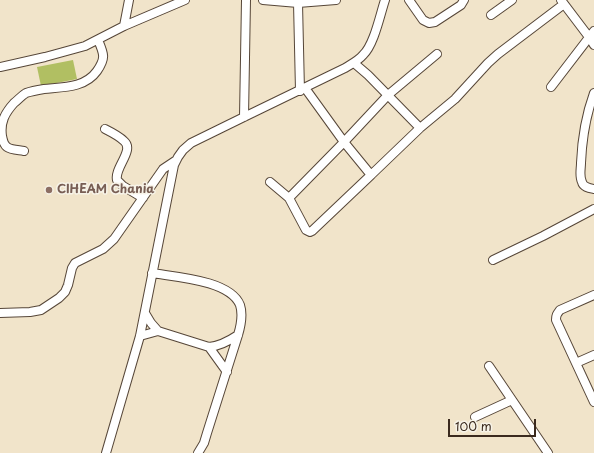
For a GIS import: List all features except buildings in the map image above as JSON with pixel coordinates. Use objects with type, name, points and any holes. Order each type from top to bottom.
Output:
[{"type":"street","points":[[124,26],[129,0]]},
{"type":"street","points":[[0,67],[45,57],[84,46],[124,26],[186,0]]},
{"type":"street","points":[[244,117],[246,0]]},
{"type":"street","points":[[263,0],[298,3],[336,0]]},
{"type":"street","points":[[0,313],[41,310],[59,298],[65,292],[72,268],[75,264],[104,249],[114,239],[163,169],[175,161],[183,150],[191,143],[345,68],[364,55],[375,32],[385,0]]},
{"type":"street","points":[[409,0],[423,20],[435,22],[461,5],[464,0]]},
{"type":"street","points":[[491,15],[512,0]]},
{"type":"street","points":[[270,182],[289,198],[306,230],[312,231],[420,128],[455,99],[488,63],[563,2],[592,34],[594,45]]},
{"type":"street","points":[[298,3],[302,89],[372,175]]},
{"type":"street","points":[[550,87],[592,34]]},
{"type":"street","points":[[24,151],[4,150],[1,126],[2,120],[9,108],[21,96],[33,91],[73,86],[92,77],[102,64],[103,59],[103,51],[98,40]]},
{"type":"street","points":[[289,198],[388,95],[437,54]]},
{"type":"street","points":[[354,62],[420,128]]},
{"type":"street","points":[[594,93],[585,126],[580,177],[585,186],[594,189]]},
{"type":"street","points":[[104,129],[125,141],[127,145],[128,150],[117,173],[117,180],[123,186],[143,198]]},
{"type":"street","points":[[106,453],[140,336],[175,161]]},
{"type":"street","points":[[493,260],[594,209]]},
{"type":"street","points":[[152,273],[195,279],[208,283],[228,292],[236,298],[240,306],[242,320],[238,335],[208,433],[198,453]]},
{"type":"street","points":[[594,295],[560,310],[556,315],[556,320],[594,402]]},
{"type":"street","points":[[145,313],[158,331],[209,347],[226,342],[238,335]]},
{"type":"street","points":[[140,336],[158,331]]},
{"type":"street","points":[[209,347],[226,372]]},
{"type":"street","points":[[576,363],[594,354]]},
{"type":"street","points":[[489,366],[548,453]]},
{"type":"street","points":[[475,417],[512,400]]},
{"type":"green space","points":[[73,60],[77,79],[41,86],[37,67]]},
{"type":"place","name":"CIHEAM Chania","points":[[49,190]]}]
